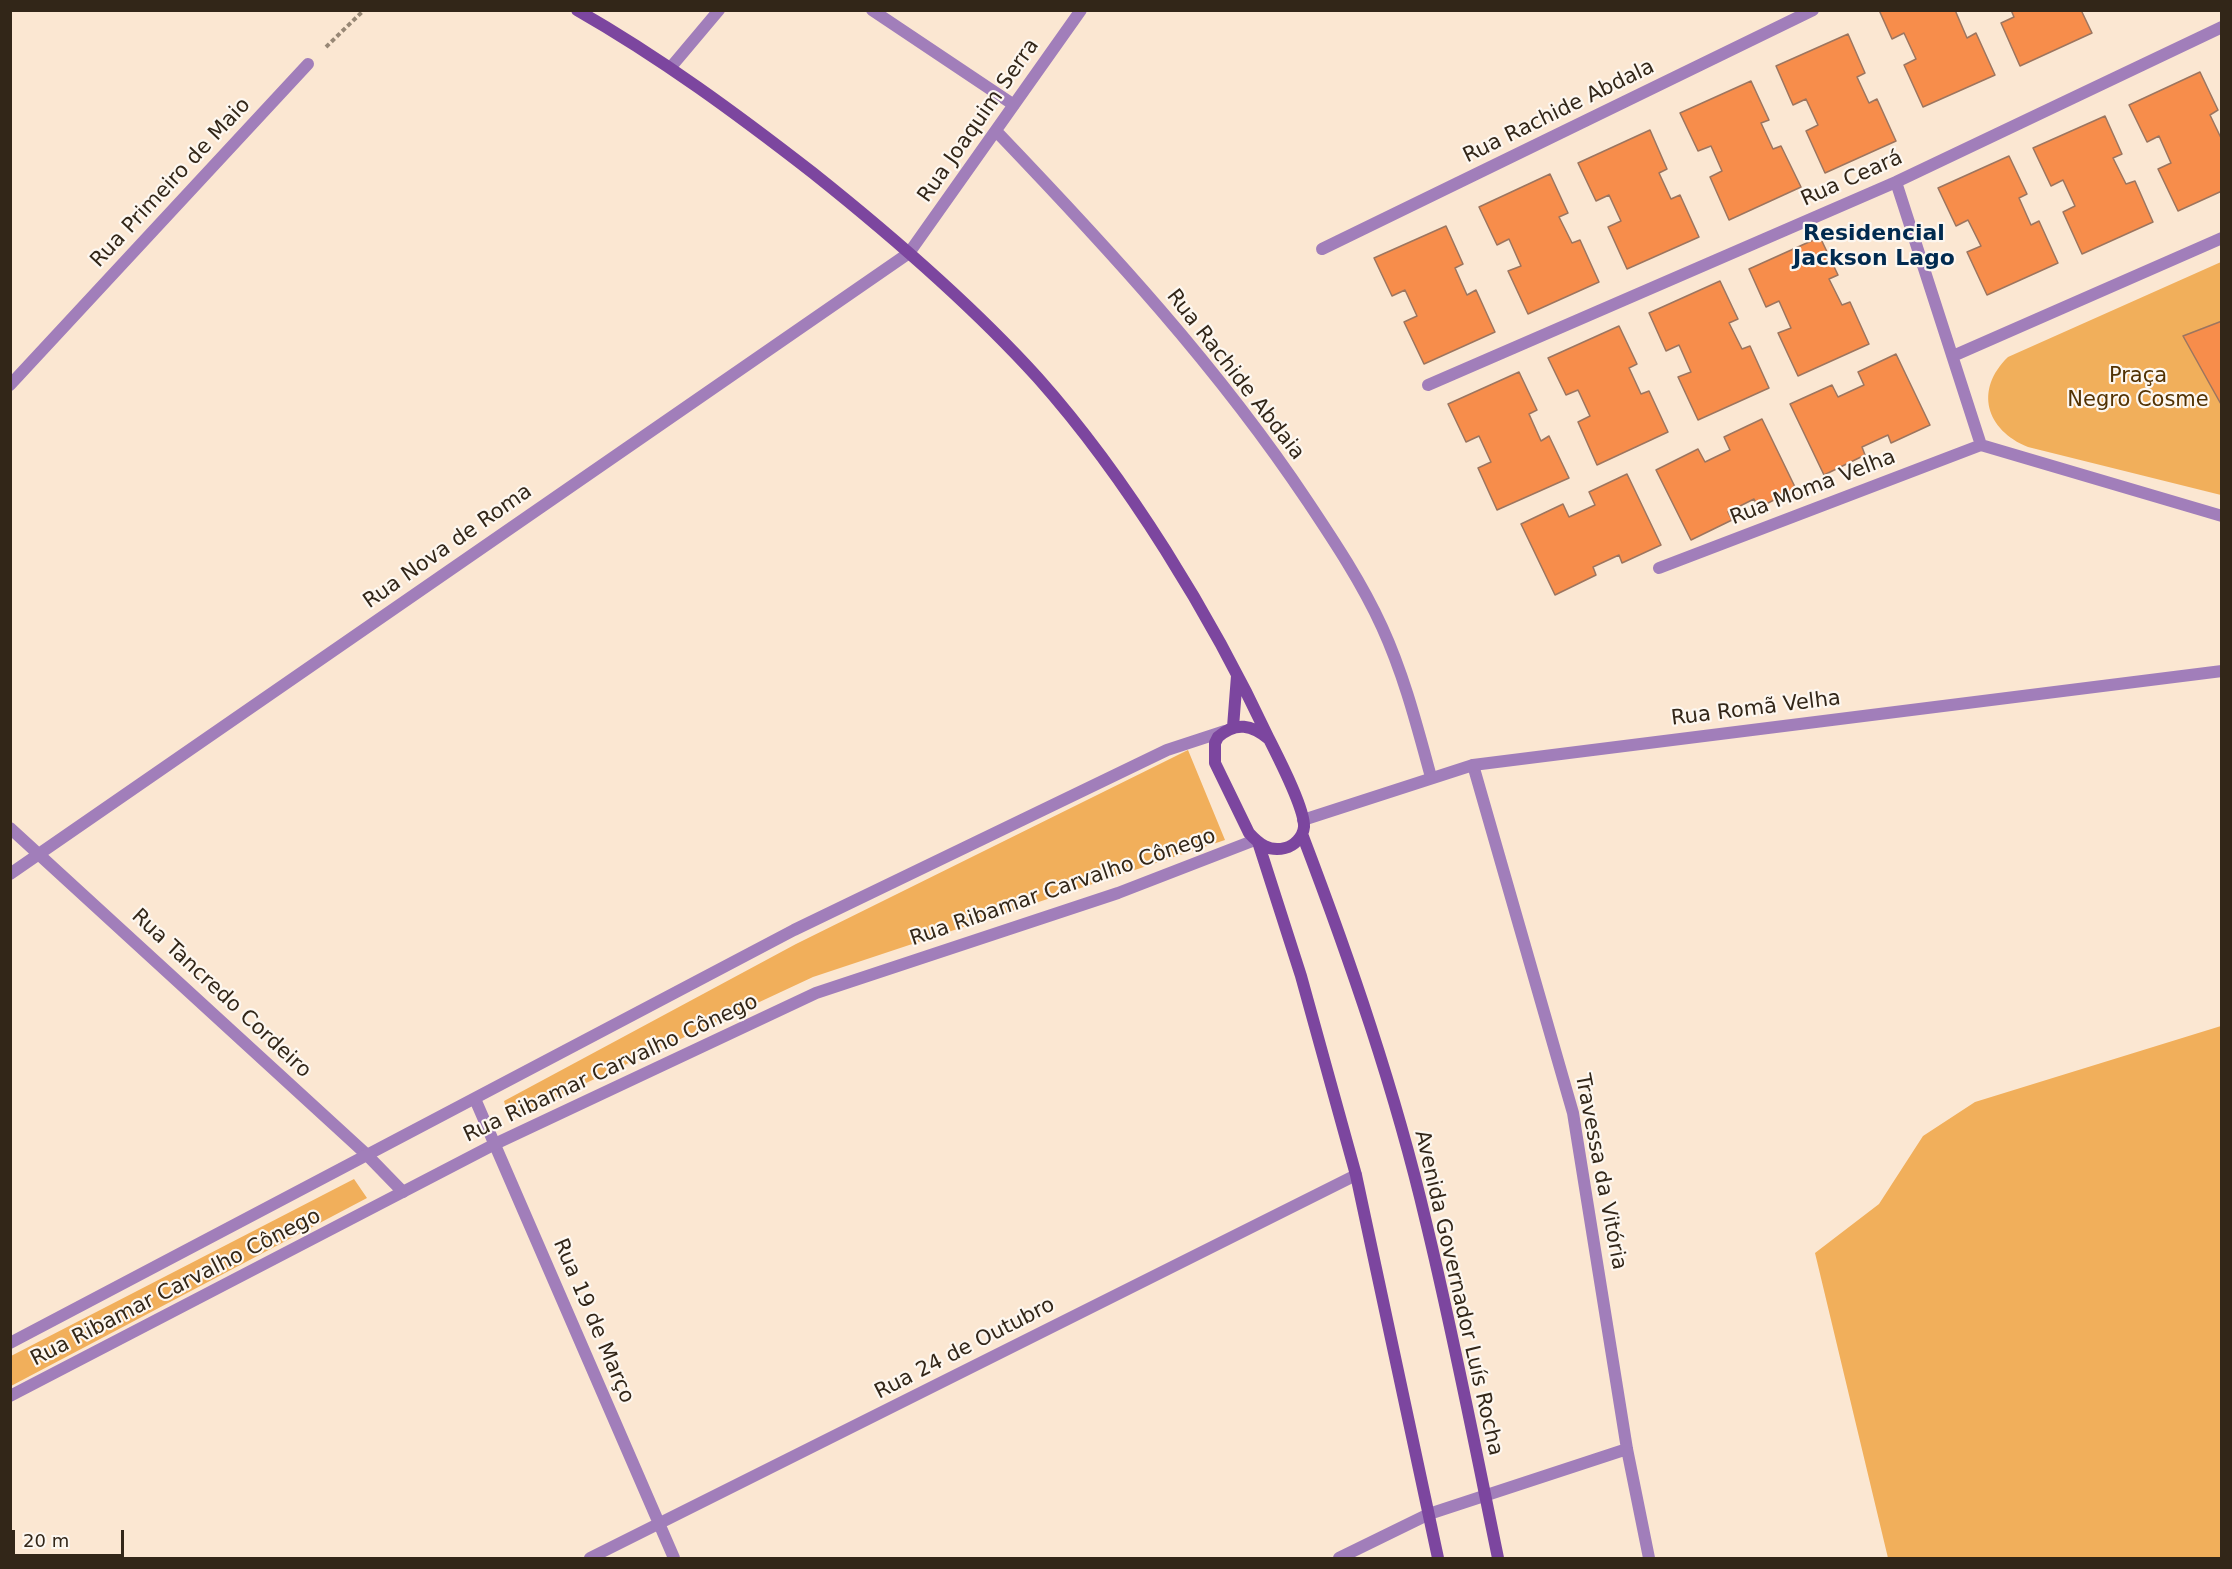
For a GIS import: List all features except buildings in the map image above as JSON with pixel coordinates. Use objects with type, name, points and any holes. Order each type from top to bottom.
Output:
[{"type":"main road","points":[[577,10],[671,67],[735,112],[850,203],[970,309],[1038,379],[1099,455],[1161,544],[1237,675],[1269,739],[1303,820],[1302,834],[1298,840],[1284,849],[1270,849],[1256,841]]},
{"type":"main road","points":[[1237,675],[1229,729],[1215,743],[1215,763],[1241,821],[1256,841],[1301,976],[1356,1175],[1438,1558]]},
{"type":"main road","points":[[1229,729],[1251,727],[1269,739]]},
{"type":"main road","name":"Avenida Governador Luís Rocha","points":[[1302,834],[1342,941],[1397,1114],[1426,1221],[1498,1558]]},
{"type":"street","points":[[671,67],[719,10]]},
{"type":"street","points":[[872,10],[1014,105]]},
{"type":"street","name":"Rua Joaquim Serra","points":[[909,253],[1081,10]]},
{"type":"street","name":"Rua Rachide Abdala","points":[[1322,249],[1813,10]]},
{"type":"street","name":"Rua Ceará","points":[[1428,385],[1896,182],[2222,27]]},
{"type":"street","name":"Rua Primeiro de Maio","points":[[10,385],[308,64]]},
{"type":"street","name":"Rua Rachide Abdaia","points":[[996,131],[1100,241],[1265,438],[1330,535],[1381,625],[1407,690],[1431,777]]},
{"type":"street","points":[[1896,182],[1981,445],[2222,516]]},
{"type":"street","points":[[1953,356],[2222,238]]},
{"type":"street","name":"Rua Nova de Roma","points":[[10,874],[909,253]]},
{"type":"street","name":"Rua Moma Velha","points":[[1659,568],[1981,445]]},
{"type":"street","name":"Rua Romã Velha","points":[[1303,820],[1473,765],[2222,671]]},
{"type":"street","name":"Rua Ribamar Carvalho Cônego","points":[[10,1343],[794,930],[1167,750],[1229,729]]},
{"type":"street","name":"Travessa da Vitória","points":[[1473,765],[1574,1113],[1627,1449],[1649,1558]]},
{"type":"street","name":"Rua Tancredo Cordeiro","points":[[10,828],[366,1154],[403,1192]]},
{"type":"street","name":"Rua Ribamar Carvalho Cônego","points":[[10,1396],[497,1143],[816,993],[1118,893],[1256,841]]},
{"type":"street","name":"Rua 19 de Março","points":[[476,1099],[497,1143],[674,1558]]},
{"type":"street","name":"Rua 24 de Outubro","points":[[590,1558],[1356,1175]]},
{"type":"street","points":[[1339,1558],[1429,1514],[1627,1449]]},
{"type":"path","points":[[308,64],[364,10]]},
{"type":"green space","name":"Praça Negro Cosme","points":[[2221,262],[2221,495],[2028,447],[2014,440],[1994,420],[1988,395],[1997,370],[2008,357]]},
{"type":"green space","points":[[1188,750],[1225,840],[813,977],[509,1119],[504,1101],[796,944]]},
{"type":"green space","points":[[2221,1026],[2221,1558],[1888,1558],[1815,1253],[1879,1204],[1923,1136],[1975,1102]]},
{"type":"green space","points":[[354,1179],[367,1198],[11,1386],[11,1356]]},
{"type":"district","name":"Residencial Jackson Lago","points":[[1874,246]]}]
